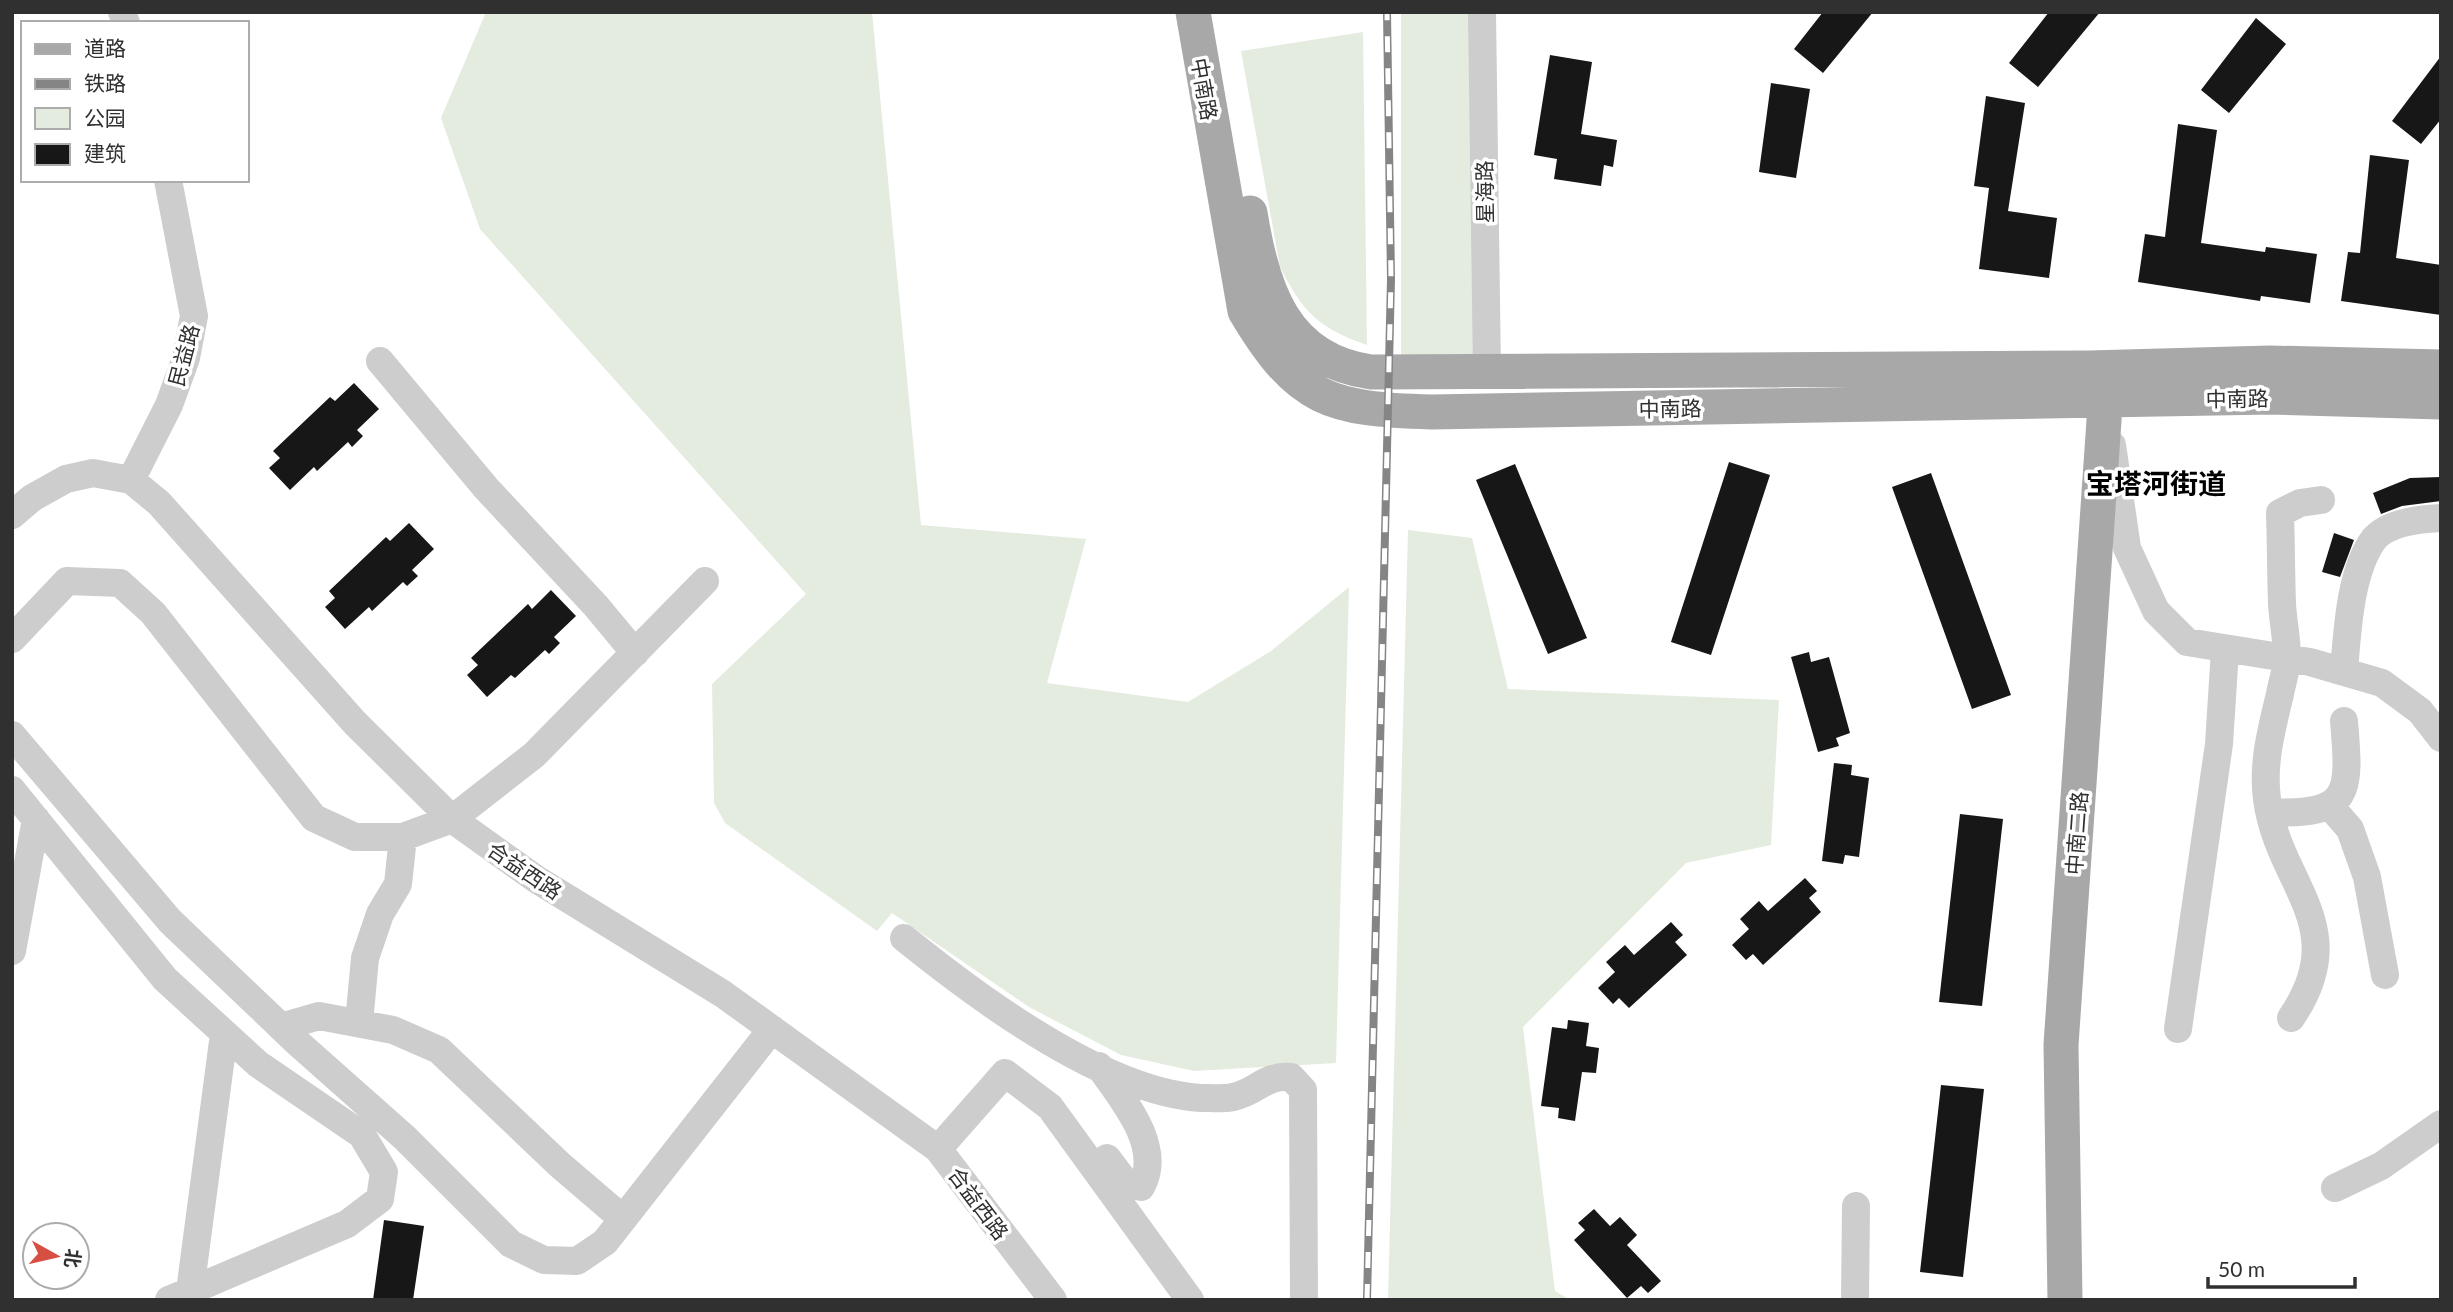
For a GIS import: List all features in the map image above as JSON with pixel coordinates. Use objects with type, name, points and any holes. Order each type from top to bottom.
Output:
[{"type":"main road","name":"中南路","points":[[1193,12],[1245,311],[1268,350],[1295,379],[1329,400],[1368,410],[1432,412],[2272,397],[2441,402]]},
{"type":"main road","name":"中南路","points":[[1217,12],[1263,277],[1275,306],[1292,331],[1310,348],[1348,369],[1371,372],[1486,372],[2283,363],[2441,368]]},
{"type":"main road","name":"中南二路","points":[[2065,1300],[2061,1045],[2098,367]]},
{"type":"main road","name":"中南二路","points":[[2041,1300],[2037,1048],[2096,401]]},
{"type":"street","name":"星海路","points":[[1482,12],[1486,372]]},
{"type":"street","name":"民益路","points":[[131,480],[173,393],[186,358],[194,316],[168,182]]},
{"type":"street","points":[[380,361],[486,488],[596,606],[635,653]]},
{"type":"street","points":[[2096,401],[2127,548],[2156,611],[2187,642],[2287,659],[2344,671],[2382,683],[2420,711],[2441,738]]},
{"type":"street","name":"合益西路","points":[[12,515],[32,498],[66,479],[93,473],[131,480],[159,503],[355,723],[452,818],[536,879],[723,994],[938,1149],[1053,1300]]},
{"type":"street","points":[[2291,1018],[2308,993],[2317,961],[2310,914],[2295,874],[2274,835],[2266,766],[2287,659],[2282,606],[2280,513],[2300,503],[2321,500]]},
{"type":"street","points":[[2344,671],[2348,613],[2357,578],[2375,538],[2388,529],[2419,519],[2441,518]]},
{"type":"street","points":[[12,639],[67,581],[120,583],[153,613],[314,818],[355,837],[403,837],[452,818],[534,755],[705,582]]},
{"type":"street","points":[[2178,1029],[2218,744],[2225,650]]},
{"type":"street","points":[[2270,811],[2306,813],[2329,806],[2344,791],[2348,769],[2344,721]]},
{"type":"street","points":[[12,735],[170,921],[281,1027],[405,1138],[511,1244],[544,1260],[577,1261],[605,1242],[772,1029]]},
{"type":"street","points":[[12,790],[165,979],[258,1064],[362,1135],[384,1172],[380,1199],[347,1224],[179,1295]]},
{"type":"street","points":[[2329,806],[2350,829],[2367,877],[2385,975]]},
{"type":"street","points":[[12,951],[36,819]]},
{"type":"street","points":[[359,1023],[365,958],[380,914],[398,884],[403,837]]},
{"type":"street","points":[[904,938],[972,993],[1100,1066],[1143,1085],[1199,1098],[1233,1097],[1274,1076],[1292,1077],[1303,1090],[1304,1300]]},
{"type":"street","points":[[281,1027],[319,1016],[393,1030],[439,1050],[560,1165],[623,1219]]},
{"type":"street","points":[[179,1295],[224,1034]]},
{"type":"street","points":[[1086,1156],[1096,1153],[1110,1159],[1126,1183],[1141,1187],[1148,1175],[1146,1147],[1134,1116],[1100,1066]]},
{"type":"street","points":[[938,1149],[1005,1073],[1050,1107],[1190,1300]]},
{"type":"street","points":[[2334,1188],[2381,1166],[2441,1124]]},
{"type":"street","points":[[1855,1300],[1856,1206]]},
{"type":"green space","points":[[486,12],[872,12],[921,525],[1086,539],[1047,683],[1188,702],[1271,651],[1349,587],[1336,1063],[1194,1071],[1121,1055],[1029,1007],[892,913],[877,931],[725,823],[714,803],[712,684],[806,594],[480,229],[441,118]]},
{"type":"green space","points":[[1401,12],[1474,12],[1481,358],[1401,358]]},
{"type":"green space","points":[[1363,32],[1367,345],[1336,332],[1314,317],[1288,283],[1280,267],[1241,51]]},
{"type":"green space","points":[[1408,530],[1472,538],[1508,689],[1779,700],[1771,845],[1686,863],[1523,1027],[1555,1291],[1570,1300],[1388,1300]]},
{"type":"building","points":[[1823,12],[1873,12],[1823,73],[1794,49]]},
{"type":"building","points":[[2049,12],[2100,12],[2038,87],[2009,63]]},
{"type":"building","points":[[2256,18],[2286,44],[2229,113],[2201,90]]},
{"type":"building","points":[[1550,55],[1592,62],[1581,134],[1617,140],[1613,167],[1604,165],[1601,186],[1554,179],[1557,159],[1534,155]]},
{"type":"building","points":[[2441,56],[2441,119],[2421,144],[2392,121]]},
{"type":"building","points":[[1771,83],[1810,89],[1796,178],[1759,172]]},
{"type":"building","points":[[1986,96],[2025,103],[2008,211],[2057,218],[2049,278],[1979,269],[1989,188],[1974,186]]},
{"type":"building","points":[[2178,124],[2217,130],[2201,243],[2265,252],[2266,247],[2317,254],[2310,303],[2261,296],[2260,301],[2138,282],[2145,234],[2165,237]]},
{"type":"building","points":[[2370,155],[2409,160],[2396,258],[2441,265],[2441,315],[2341,301],[2348,252],[2360,253]]},
{"type":"building","points":[[354,383],[379,409],[357,430],[363,436],[352,447],[348,442],[317,471],[314,467],[290,490],[269,468],[280,458],[273,451],[330,397],[335,401]]},
{"type":"building","points":[[1729,462],[1770,475],[1711,655],[1671,642]]},
{"type":"building","points":[[1515,464],[1587,638],[1548,654],[1476,480]]},
{"type":"building","points":[[1931,473],[2011,695],[1972,709],[1892,487]]},
{"type":"building","points":[[2441,477],[2441,501],[2402,506],[2381,514],[2373,493],[2410,478]]},
{"type":"building","points":[[409,523],[434,549],[412,570],[418,576],[407,586],[403,582],[372,611],[369,607],[345,629],[325,607],[335,598],[329,591],[386,537],[390,541]]},
{"type":"building","points":[[2334,533],[2354,540],[2340,577],[2322,572]]},
{"type":"building","points":[[551,590],[576,616],[554,637],[560,643],[549,654],[545,650],[515,678],[511,675],[487,697],[467,675],[478,665],[471,658],[528,604],[532,609]]},
{"type":"building","points":[[1809,652],[1811,662],[1829,657],[1850,733],[1836,738],[1839,746],[1818,752],[1791,657]]},
{"type":"building","points":[[1834,763],[1852,765],[1851,775],[1869,778],[1859,857],[1845,855],[1843,864],[1822,861]]},
{"type":"building","points":[[1960,814],[2003,819],[1982,1006],[1939,1002]]},
{"type":"building","points":[[1805,878],[1817,891],[1809,898],[1821,912],[1763,965],[1753,954],[1746,960],[1732,945],[1749,929],[1740,919],[1759,901],[1768,911]]},
{"type":"building","points":[[1671,922],[1683,935],[1675,942],[1687,955],[1629,1008],[1619,998],[1613,1004],[1598,988],[1615,972],[1606,962],[1625,945],[1634,955]]},
{"type":"building","points":[[1568,1020],[1589,1023],[1586,1046],[1599,1048],[1596,1073],[1582,1072],[1575,1121],[1558,1118],[1559,1108],[1541,1106],[1552,1027],[1567,1029]]},
{"type":"building","points":[[1941,1085],[1984,1089],[1963,1277],[1920,1272]]},
{"type":"building","points":[[1594,1209],[1610,1226],[1620,1217],[1637,1235],[1627,1245],[1661,1281],[1648,1293],[1641,1286],[1627,1298],[1574,1240],[1585,1230],[1578,1223]]},
{"type":"building","points":[[384,1220],[424,1226],[413,1300],[373,1300]]},
{"type":"railway","points":[[1367,1300],[1391,279],[1387,12]]},
{"type":"district","name":"宝塔河街道","points":[[2156,483]]}]
